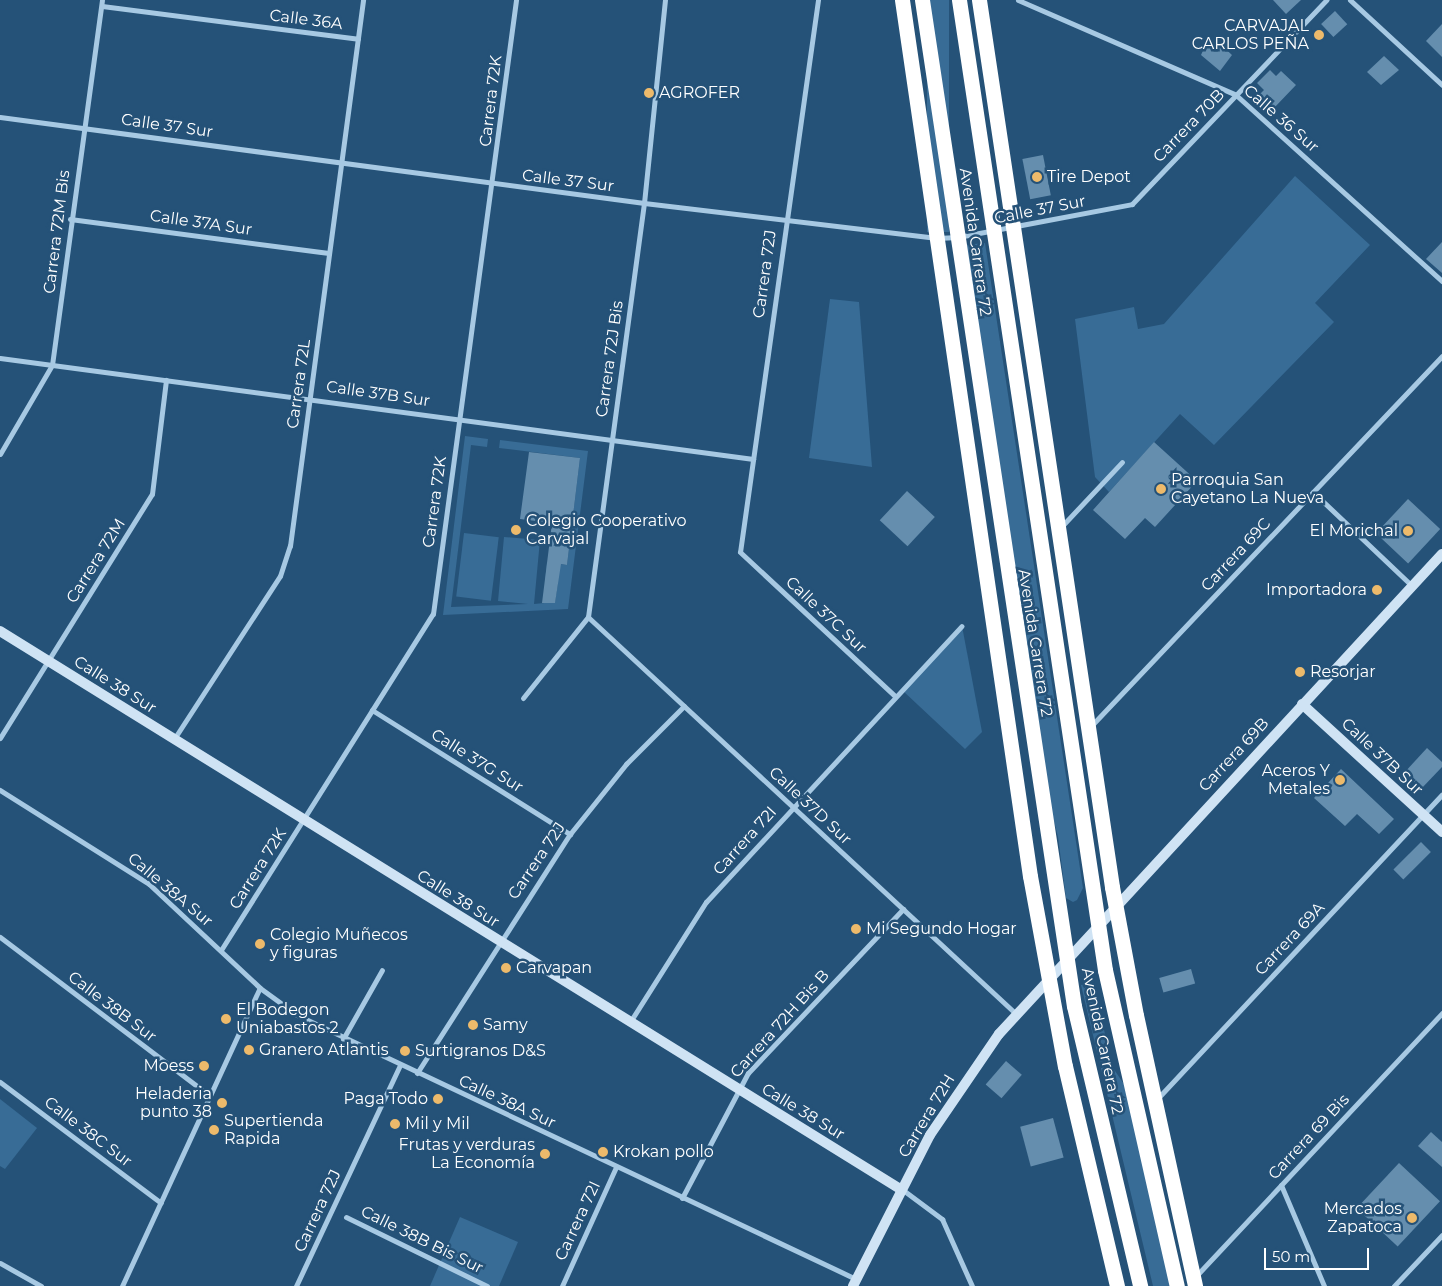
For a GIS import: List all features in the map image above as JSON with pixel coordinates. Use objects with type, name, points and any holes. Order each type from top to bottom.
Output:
[{"type":"highway","points":[[902,0],[974,503],[1048,977],[1065,1066],[1117,1286]]},
{"type":"highway","name":"Avenida Carrera 72","points":[[922,0],[987,443],[1078,1027],[1140,1286]]},
{"type":"highway","name":"Avenida Carrera 72","points":[[959,0],[1017,401],[1105,970],[1163,1220],[1176,1286]]},
{"type":"highway","points":[[979,0],[1015,226],[1115,905],[1154,1101],[1195,1282]]},
{"type":"highway","points":[[1017,401],[1033,351]]},
{"type":"highway","points":[[974,503],[987,443]]},
{"type":"highway","points":[[1163,1220],[1174,1189]]},
{"type":"street","name":"Carrera 72M Bis","points":[[0,454],[52,365],[70,219],[102,0]]},
{"type":"street","name":"Carrera 72L","points":[[174,739],[280,576],[286,559],[310,399],[363,0]]},
{"type":"street","name":"Carrera 72K","points":[[221,950],[433,614],[516,0]]},
{"type":"street","name":"Carrera 72J Bis","points":[[588,617],[644,203],[665,0]]},
{"type":"street","name":"Carrera 72J","points":[[740,552],[785,220],[818,0]]},
{"type":"street","name":"Calle 36 Sur","points":[[1018,0],[1236,95],[1442,281]]},
{"type":"street","name":"Carrera 70B","points":[[1132,204],[1326,0]]},
{"type":"street","points":[[1350,0],[1442,84]]},
{"type":"street","name":"Calle 36A","points":[[102,6],[358,39]]},
{"type":"street","name":"Calle 37 Sur","points":[[0,117],[492,184],[937,238],[994,232],[1015,226],[1132,204]]},
{"type":"street","name":"Calle 37A Sur","points":[[70,219],[329,253]]},
{"type":"street","name":"Carrera 69C","points":[[1089,728],[1442,356]]},
{"type":"street","name":"Calle 37B Sur","points":[[0,358],[753,459]]},
{"type":"street","name":"Carrera 72M","points":[[0,738],[152,494],[166,380]]},
{"type":"street","points":[[1060,529],[1122,462]]},
{"type":"street","points":[[1313,492],[1412,586]]},
{"type":"street","name":"Calle 37C Sur","points":[[740,552],[895,696]]},
{"type":"street","name":"Carrera 69B","points":[[1048,977],[1442,554]]},
{"type":"street","points":[[523,698],[588,617]]},
{"type":"street","name":"Calle 37D Sur","points":[[588,617],[1016,1013]]},
{"type":"street","name":"Carrera 72I","points":[[630,1023],[706,902],[895,696],[962,626]]},
{"type":"street","name":"Calle 38 Sur","points":[[0,631],[902,1190]]},
{"type":"street","name":"Calle 37B Sur","points":[[1302,704],[1442,832]]},
{"type":"street","name":"Carrera 72J","points":[[417,1073],[570,834],[626,764],[684,706]]},
{"type":"street","name":"Calle 37G Sur","points":[[372,710],[570,834]]},
{"type":"street","name":"Calle 38A Sur","points":[[0,790],[127,868],[169,901],[260,988],[297,1016],[682,1198],[855,1283]]},
{"type":"street","name":"Carrera 69A","points":[[1154,1101],[1442,794]]},
{"type":"street","name":"Carrera 72H Bis B","points":[[682,1198],[737,1089],[748,1073],[903,909]]},
{"type":"street","name":"Calle 38B Sur","points":[[0,937],[210,1096]]},
{"type":"street","points":[[344,1039],[382,970]]},
{"type":"street","name":"Carrera 72H","points":[[855,1283],[943,1113],[1016,1013],[1048,977]]},
{"type":"street","points":[[122,1286],[260,988]]},
{"type":"street","name":"Carrera 69 Bis","points":[[1195,1282],[1281,1185],[1442,1013]]},
{"type":"street","name":"Carrera 72J","points":[[296,1286],[400,1065]]},
{"type":"street","name":"Calle 38C Sur","points":[[0,1082],[160,1203]]},
{"type":"street","name":"Carrera 72I","points":[[562,1286],[616,1167]]},
{"type":"street","points":[[1281,1185],[1324,1286]]},
{"type":"street","points":[[902,1190],[942,1219],[972,1286]]},
{"type":"street","name":"Calle 38B Bis Sur","points":[[346,1217],[487,1286]]},
{"type":"street","points":[[1394,1286],[1442,1235]]},
{"type":"street","points":[[0,1263],[41,1286]]},
{"type":"shaded area","points":[[927,0],[949,0],[949,232],[927,232]]},
{"type":"shaded area","points":[[1295,176],[1370,245],[1315,303],[1334,322],[1214,445],[1180,414],[1109,492],[1095,477],[1075,319],[1134,307],[1138,329],[1164,324]]},
{"type":"shaded area","points":[[985,243],[1083,888],[1077,900],[1073,902],[1066,898],[1058,837],[1041,769],[964,245]]},
{"type":"shaded area","points":[[830,299],[859,302],[872,467],[809,458]]},
{"type":"shaded area","points":[[465,436],[488,439],[487,447],[471,445],[451,607],[528,604],[498,601],[504,537],[540,540],[534,604],[555,602],[558,583],[545,582],[547,562],[567,565],[580,458],[499,448],[500,440],[588,451],[568,609],[443,615]]},
{"type":"shaded area","points":[[464,533],[499,537],[491,601],[456,597]]},
{"type":"shaded area","points":[[962,626],[982,732],[965,749],[902,690]]},
{"type":"shaded area","points":[[1093,983],[1113,1068],[1126,1087],[1173,1286],[1153,1286],[1081,985]]},
{"type":"shaded area","points":[[0,1099],[37,1128],[5,1169],[0,1166]]},
{"type":"shaded area","points":[[460,1217],[518,1242],[499,1286],[430,1286]]},
{"type":"building","points":[[1273,0],[1301,0],[1286,14]]},
{"type":"building","points":[[1335,11],[1347,24],[1333,37],[1321,24]]},
{"type":"building","points":[[1442,24],[1442,57],[1426,41]]},
{"type":"building","points":[[1217,41],[1232,55],[1220,71],[1201,55],[1206,44],[1210,47]]},
{"type":"building","points":[[1384,56],[1399,70],[1381,85],[1367,72]]},
{"type":"building","points":[[1270,70],[1276,76],[1281,71],[1296,85],[1274,108],[1260,94],[1264,90],[1257,83]]},
{"type":"building","name":"Tire Depot","points":[[1043,155],[1051,195],[1030,199],[1022,159]]},
{"type":"building","points":[[1442,242],[1442,273],[1426,259]]},
{"type":"building","name":"Parroquia San Cayetano La Nueva","points":[[1154,442],[1197,481],[1155,527],[1145,518],[1125,539],[1093,510]]},
{"type":"building","points":[[529,452],[580,458],[567,565],[561,564],[555,603],[542,603],[552,523],[520,519]]},
{"type":"building","points":[[907,491],[935,517],[908,546],[880,520]]},
{"type":"building","name":"El Morichal","points":[[1408,499],[1440,529],[1408,563],[1376,533]]},
{"type":"building","points":[[1427,748],[1442,762],[1442,767],[1421,789],[1404,773]]},
{"type":"building","points":[[1341,769],[1394,819],[1379,834],[1357,814],[1345,826],[1314,798]]},
{"type":"building","points":[[1421,842],[1431,852],[1403,879],[1393,870]]},
{"type":"building","points":[[1191,969],[1195,983],[1163,993],[1159,978]]},
{"type":"building","points":[[1006,1061],[1022,1075],[1002,1098],[986,1084]]},
{"type":"building","points":[[1053,1118],[1064,1158],[1031,1166],[1020,1127]]},
{"type":"building","points":[[1431,1132],[1442,1142],[1442,1167],[1418,1146]]},
{"type":"building","points":[[1399,1163],[1440,1201],[1398,1247],[1357,1208]]},
{"type":"place","name":"CARVAJAL CARLOS PEÑA","points":[[1319,35]]},
{"type":"place","name":"AGROFER","points":[[649,93]]},
{"type":"place","name":"Tire Depot","points":[[1037,177]]},
{"type":"place","name":"Parroquia San Cayetano La Nueva","points":[[1161,489]]},
{"type":"place","name":"Colegio Cooperativo Carvajal","points":[[516,530]]},
{"type":"place","name":"El Morichal","points":[[1408,531]]},
{"type":"place","name":"Importadora","points":[[1377,590]]},
{"type":"place","name":"Resorjar","points":[[1300,672]]},
{"type":"place","name":"Aceros Y Metales","points":[[1340,780]]},
{"type":"place","name":"Mi Segundo Hogar","points":[[856,929]]},
{"type":"place","name":"Colegio Muñecos y figuras","points":[[260,944]]},
{"type":"place","name":"Carvapan","points":[[506,968]]},
{"type":"place","name":"El Bodegon Uniabastos 2","points":[[226,1019]]},
{"type":"place","name":"Samy","points":[[473,1025]]},
{"type":"place","name":"Granero Atlantis","points":[[249,1050]]},
{"type":"place","name":"Surtigranos D&S","points":[[405,1051]]},
{"type":"place","name":"Moess","points":[[204,1066]]},
{"type":"place","name":"Paga Todo","points":[[438,1099]]},
{"type":"place","name":"Heladeria punto 38","points":[[222,1103]]},
{"type":"place","name":"Mil y Mil","points":[[395,1124]]},
{"type":"place","name":"Supertienda Rapida","points":[[214,1130]]},
{"type":"place","name":"Krokan pollo","points":[[603,1152]]},
{"type":"place","name":"Frutas y verduras La Economía","points":[[545,1154]]},
{"type":"place","name":"Mercados Zapatoca","points":[[1412,1218]]}]
